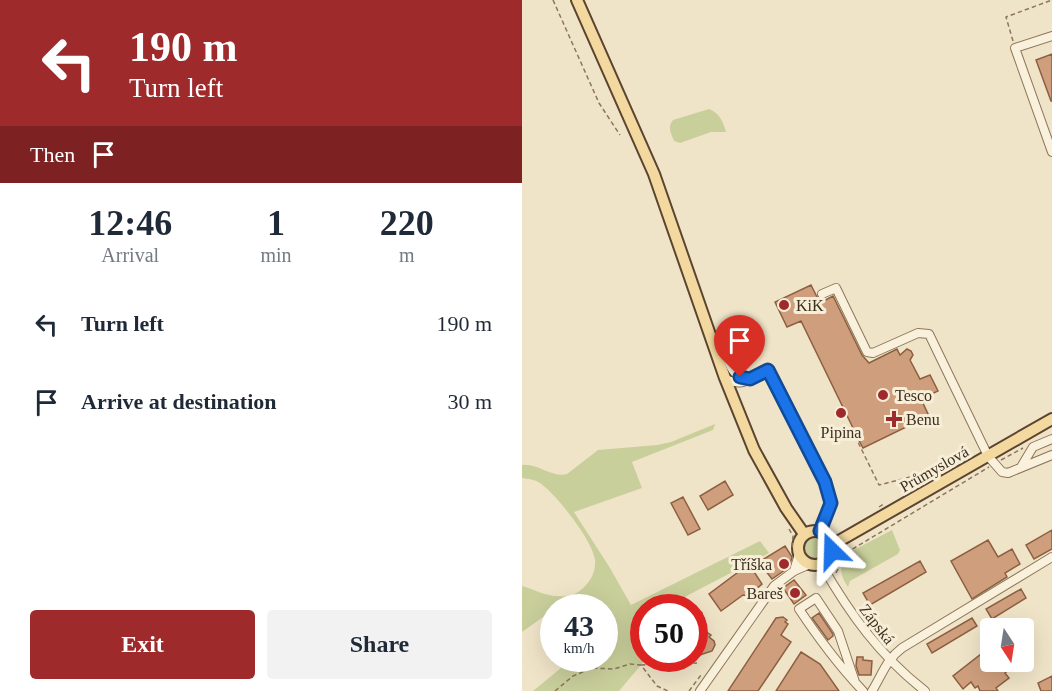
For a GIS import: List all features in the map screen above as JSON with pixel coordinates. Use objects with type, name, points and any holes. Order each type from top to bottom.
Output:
[{"type":"main road","points":[[577,0],[654,174],[725,378],[754,450],[786,508],[804,534]]},
{"type":"main road","name":"Průmyslová","points":[[832,545],[991,460],[1052,419]]},
{"type":"main road","points":[[820,531],[828,537],[832,545],[829,556],[815,564],[799,555],[798,545],[804,534],[820,531]]},
{"type":"street","points":[[1052,36],[1016,48],[1052,152]]},
{"type":"street","points":[[822,294],[836,288],[867,352],[873,353],[918,333],[929,334],[991,460],[1002,472],[1008,472],[1052,455]]},
{"type":"street","points":[[710,333],[723,349],[733,373],[750,379]]},
{"type":"street","points":[[725,378],[732,383],[739,384],[768,370],[825,482],[831,503],[820,531]]},
{"type":"street","points":[[1021,467],[1033,447],[1052,439]]},
{"type":"street","points":[[794,571],[799,555]]},
{"type":"street","points":[[872,691],[885,670],[888,660],[902,648],[1052,557]]},
{"type":"street","points":[[699,691],[774,586],[794,571],[815,564]]},
{"type":"street","name":"Zápská","points":[[815,564],[852,616],[888,660],[925,691]]},
{"type":"street","points":[[855,682],[838,631],[816,598],[799,609],[826,649],[855,682],[864,691]]},
{"type":"path","points":[[553,0],[599,103],[620,135]]},
{"type":"path","points":[[1016,48],[1006,17],[1052,0]]},
{"type":"path","points":[[855,436],[879,485],[922,474],[927,474],[931,479]]},
{"type":"path","points":[[837,581],[838,566],[846,553],[991,460],[1023,447]]},
{"type":"path","points":[[555,691],[573,676],[592,668],[614,669],[630,664]]},
{"type":"path","points":[[646,672],[657,686],[668,691]]},
{"type":"green space","points":[[709,109],[718,115],[726,132],[711,132],[680,143],[674,141],[670,128],[673,120]]},
{"type":"green space","points":[[715,424],[713,430],[632,462],[642,488],[574,512],[630,603],[630,672],[635,672],[619,691],[533,691],[556,672],[618,672],[618,594],[574,594],[588,583],[593,574],[595,560],[593,552],[573,518],[555,497],[540,483],[522,478],[522,465],[534,466],[561,475],[567,474],[598,450],[671,442]]},
{"type":"green space","points":[[892,530],[900,550],[898,554],[850,581],[848,587],[841,569],[848,556],[852,551]]},
{"type":"green space","points":[[815,535],[824,539],[828,548],[824,557],[815,561],[806,557],[802,548],[806,539]]},
{"type":"green space","points":[[760,541],[769,553],[690,594],[653,594]]},
{"type":"green space","points":[[522,586],[544,594],[540,594],[540,619],[522,632]]},
{"type":"building","points":[[1052,54],[1052,101],[1051,101],[1036,60]]},
{"type":"building","points":[[811,285],[820,303],[833,296],[862,355],[869,363],[897,349],[900,355],[907,349],[911,351],[913,355],[910,360],[920,379],[930,375],[938,391],[921,399],[929,416],[863,448],[856,435],[853,437],[850,430],[853,428],[801,321],[787,327],[775,302]]},
{"type":"building","points":[[725,481],[733,495],[708,510],[700,496]]},
{"type":"building","points":[[683,497],[700,529],[688,535],[671,503]]},
{"type":"building","points":[[1052,530],[1052,549],[1034,559],[1026,545]]},
{"type":"building","points":[[988,540],[998,557],[1012,549],[1020,564],[1005,573],[1007,577],[972,599],[951,561]]},
{"type":"building","points":[[785,546],[792,557],[789,567],[772,579],[759,562]]},
{"type":"building","points":[[920,561],[926,572],[870,605],[863,593]]},
{"type":"building","points":[[749,564],[762,584],[748,596],[743,595],[721,611],[709,594]]},
{"type":"building","points":[[794,580],[806,595],[794,604],[783,588]]},
{"type":"building","points":[[1021,589],[1026,598],[994,618],[986,609]]},
{"type":"building","points":[[819,613],[833,634],[828,640],[812,618]]},
{"type":"building","points":[[783,617],[788,624],[781,635],[791,642],[758,691],[728,691],[776,618]]},
{"type":"building","points":[[972,618],[977,626],[932,653],[927,644]]},
{"type":"building","points":[[708,633],[715,645],[712,651],[708,652]]},
{"type":"building","points":[[801,652],[820,664],[839,691],[776,691]]},
{"type":"building","points":[[980,655],[980,672],[1006,672],[1009,678],[996,688],[998,691],[980,691],[978,686],[975,688],[971,682],[963,689],[953,676]]},
{"type":"building","points":[[857,657],[872,661],[871,675],[859,675],[856,666]]},
{"type":"building","points":[[1052,676],[1052,691],[1041,691],[1038,683]]},
{"type":"place","name":"KiK","points":[[784,305]]},
{"type":"place","name":"Tesco","points":[[883,395]]},
{"type":"place","name":"Pipina","points":[[841,413]]},
{"type":"place","name":"Benu","points":[[894,419]]},
{"type":"place","name":"Tříška","points":[[784,564]]},
{"type":"place","name":"Bareš","points":[[795,593]]},
{"type":"route","points":[[740,377],[750,379],[768,370],[825,482],[831,503],[820,531],[830,540],[832,551]]}]
